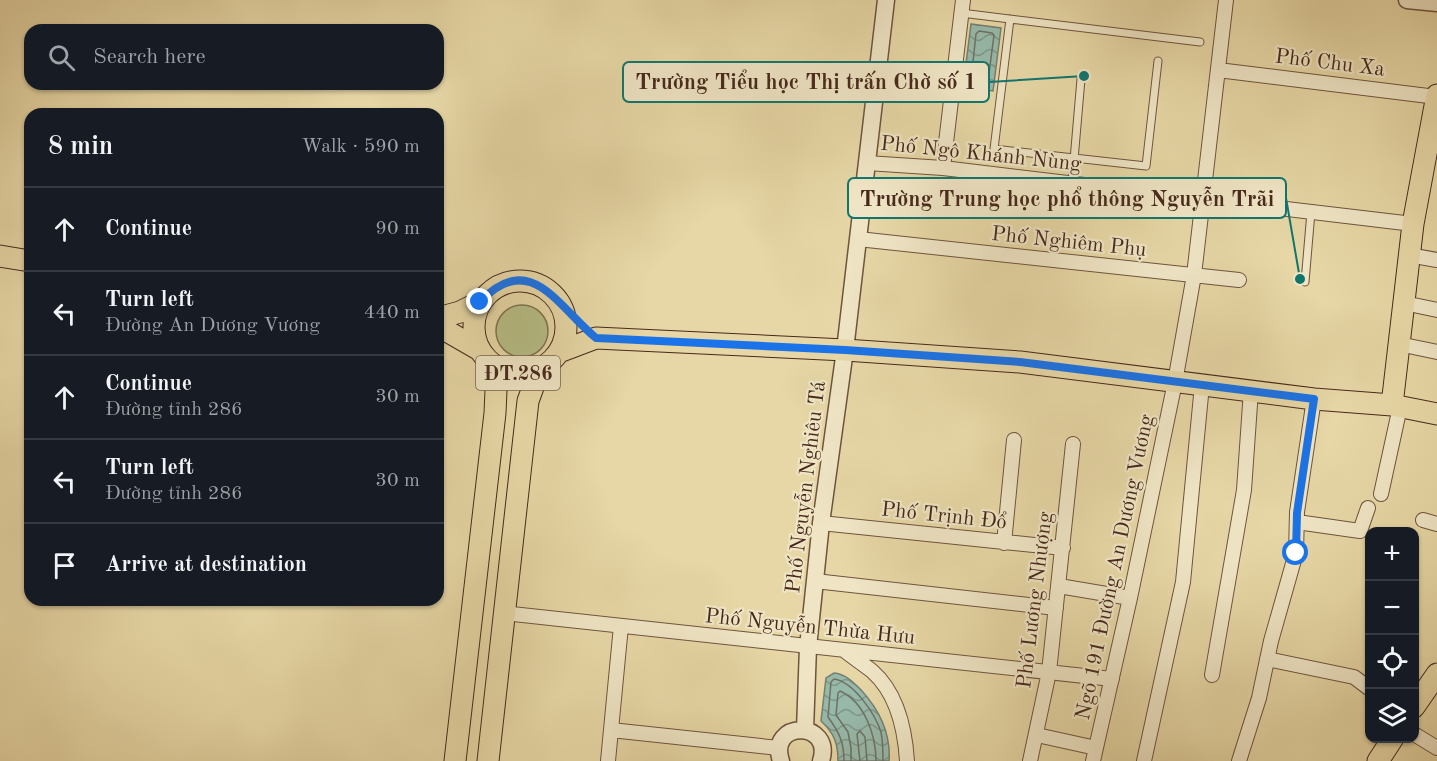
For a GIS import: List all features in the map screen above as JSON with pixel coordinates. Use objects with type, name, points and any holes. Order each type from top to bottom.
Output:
[{"type":"main road","points":[[1396,406],[1399,344],[1413,224],[1437,96]]},
{"type":"main road","points":[[0,256],[24,260]]},
{"type":"main road","points":[[444,316],[460,312],[480,302],[491,290],[506,283],[522,281],[538,284],[551,293],[561,306],[596,338]]},
{"type":"main road","name":"ĐT.286","points":[[480,302],[474,317],[473,333],[483,355]]},
{"type":"main road","name":"ĐT.286","points":[[553,359],[564,341],[566,329],[561,306]]},
{"type":"main road","name":"ĐT.286","points":[[444,330],[483,355],[498,369],[510,373],[534,372],[553,359],[596,338],[845,350],[1020,362],[1314,399],[1396,406],[1437,414]]},
{"type":"main road","points":[[455,761],[495,413],[496,390],[483,355]]},
{"type":"main road","points":[[488,761],[528,401],[536,379],[553,359]]},
{"type":"main road","points":[[1419,700],[1437,674]]},
{"type":"main road","points":[[1378,761],[1390,743]]},
{"type":"street","name":"Phố Nguyễn Nghiêu Tá","points":[[805,730],[808,647],[821,523],[845,350],[886,0]]},
{"type":"street","name":"Ngõ 191 Đường An Dương Vương","points":[[1095,754],[1175,382],[1194,275],[1226,0]]},
{"type":"street","points":[[1407,0],[1437,3]]},
{"type":"street","points":[[943,168],[962,7]]},
{"type":"street","name":"Phố Chu Xa","points":[[1218,70],[1437,96]]},
{"type":"street","name":"Phố Ngô Khánh Nùng","points":[[867,163],[943,168],[1413,224]]},
{"type":"street","name":"Phố Nghiêm Phụ","points":[[858,239],[1239,280]]},
{"type":"street","points":[[1409,255],[1437,260]]},
{"type":"street","points":[[1404,303],[1437,310]]},
{"type":"street","points":[[1399,344],[1437,352]]},
{"type":"street","points":[[1144,761],[1183,582],[1202,385]]},
{"type":"street","points":[[1212,675],[1244,490],[1251,390]]},
{"type":"street","points":[[1239,761],[1259,698],[1267,659],[1296,553],[1297,522],[1314,399]]},
{"type":"street","points":[[1381,494],[1396,406]]},
{"type":"street","points":[[1004,543],[1014,440]]},
{"type":"street","name":"Phố Lương Nhượng","points":[[1030,761],[1049,672],[1073,444]]},
{"type":"street","points":[[1297,522],[1360,531],[1368,508]]},
{"type":"street","points":[[1423,520],[1437,524]]},
{"type":"street","name":"Phố Trịnh Đổ","points":[[821,523],[1063,548]]},
{"type":"street","points":[[815,582],[1056,608]]},
{"type":"street","points":[[1059,586],[1130,598]]},
{"type":"street","name":"Phố Nguyễn Thừa Hưu","points":[[504,613],[1112,679]]},
{"type":"street","points":[[608,761],[621,626]]},
{"type":"street","points":[[844,651],[873,672],[891,695],[905,735],[907,761]]},
{"type":"street","points":[[1267,659],[1354,677],[1365,685]]},
{"type":"street","points":[[611,730],[780,755],[783,738],[793,731],[805,730],[820,741],[823,748],[821,761]]},
{"type":"street","points":[[1037,735],[1095,754]]},
{"type":"street","points":[[1419,737],[1437,748]]},
{"type":"lane","points":[[962,7],[1010,19],[1200,42]]},
{"type":"lane","points":[[1010,19],[994,149],[1146,166],[1158,61]]},
{"type":"lane","points":[[1072,183],[1081,79]]},
{"type":"lane","points":[[1305,282],[1311,212]]},
{"type":"green space","points":[[517,305],[527,305],[541,312],[548,331],[541,350],[527,357],[517,357],[507,353],[500,346],[496,336],[496,326],[500,316],[507,309]]},
{"type":"water","points":[[971,24],[1001,28],[993,91],[963,87]]},
{"type":"water","points":[[834,673],[853,682],[874,706],[886,732],[889,761],[838,761],[834,739],[821,721],[826,678]]},
{"type":"place","name":"Trường Tiểu học Thị trấn Chờ số 1","points":[[1084,76]]},
{"type":"place","name":"Trường Trung học phổ thông Nguyễn Trãi","points":[[1300,279]]},
{"type":"route","points":[[480,302],[491,290],[506,283],[522,281],[538,284],[551,293],[570,316],[596,338],[845,350],[1020,362],[1314,399],[1297,513],[1296,553]]}]
